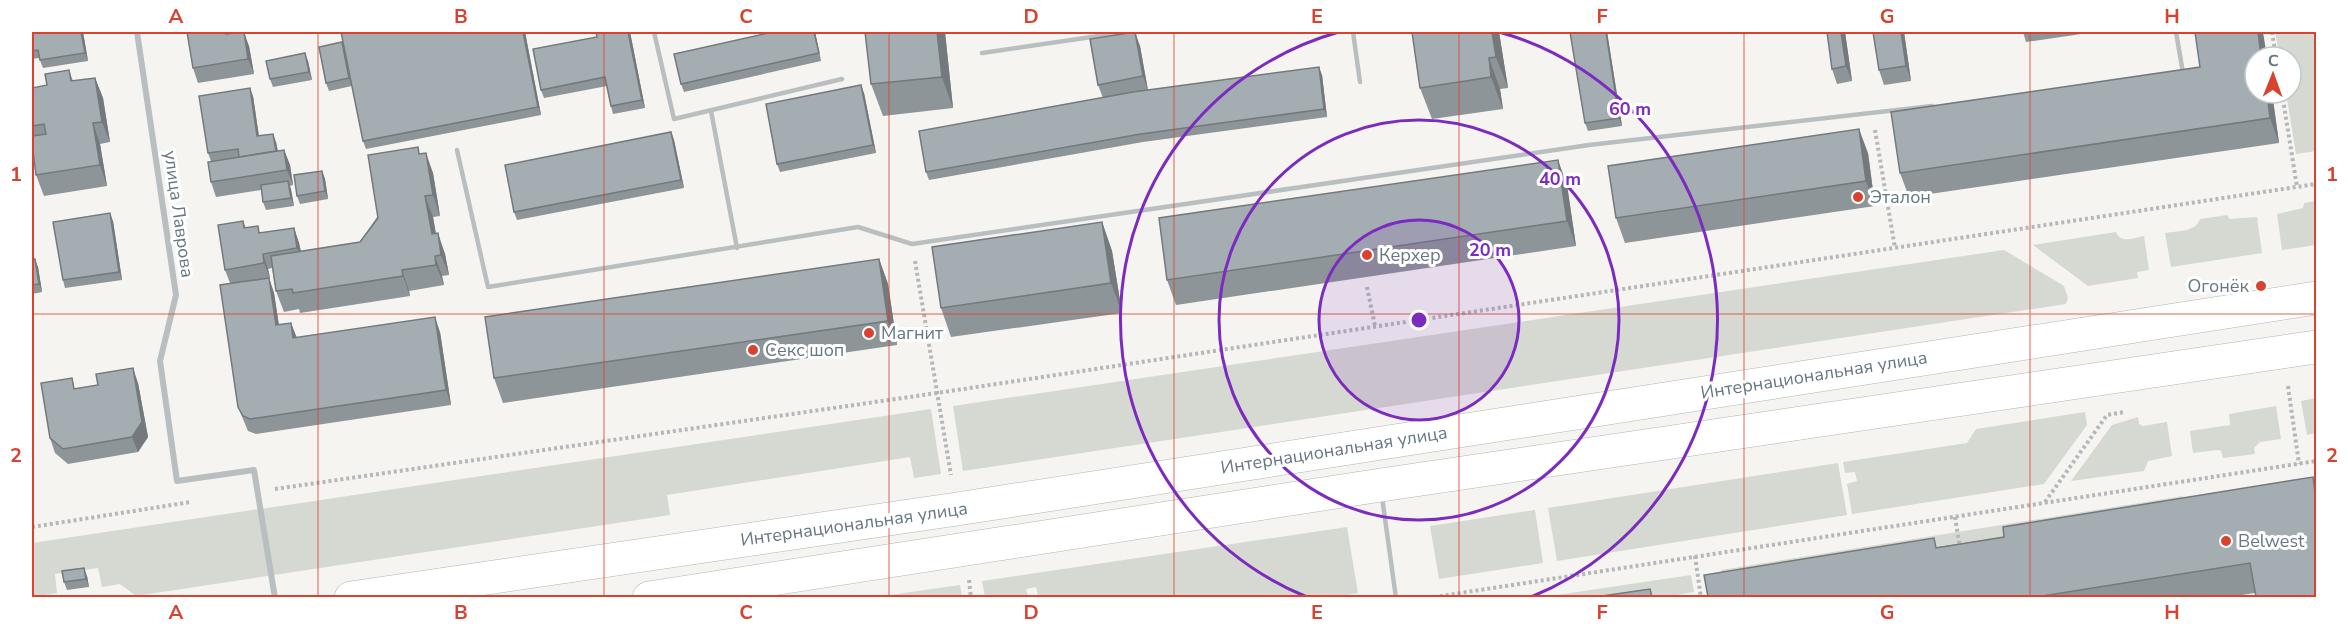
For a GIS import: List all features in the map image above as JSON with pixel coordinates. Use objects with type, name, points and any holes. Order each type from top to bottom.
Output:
[{"type":"main road","name":"Интернациональная улица","points":[[351,597],[946,510],[2316,298]]},
{"type":"main road","points":[[649,597],[1381,485],[2316,347]]},
{"type":"street","name":"улица Лаврова","points":[[137,32],[176,295],[160,361],[177,481],[254,470],[276,597]]},
{"type":"lane","points":[[657,32],[654,32],[674,119],[842,80]]},
{"type":"lane","points":[[982,53],[1126,32]]},
{"type":"lane","points":[[1353,32],[1360,82]]},
{"type":"lane","points":[[2176,32],[2184,78]]},
{"type":"lane","points":[[457,150],[488,286],[858,227],[912,244],[1590,145],[1941,105]]},
{"type":"lane","points":[[711,111],[737,248]]},
{"type":"lane","points":[[1381,485],[1396,597]]},
{"type":"path","points":[[2284,105],[2297,187]]},
{"type":"path","points":[[1872,113],[1895,248]]},
{"type":"path","points":[[257,492],[937,393],[2316,184]]},
{"type":"path","points":[[912,244],[937,393]]},
{"type":"path","points":[[1368,287],[1375,326]]},
{"type":"path","points":[[2276,388],[2297,385]]},
{"type":"path","points":[[2288,386],[2300,464]]},
{"type":"path","points":[[2044,503],[2108,415],[2130,411]]},
{"type":"path","points":[[1428,597],[2316,461]]},
{"type":"path","points":[[32,527],[201,501]]},
{"type":"path","points":[[1955,516],[1961,551]]},
{"type":"path","points":[[1695,556],[1701,597]]},
{"type":"shaded area","points":[[2275,32],[2316,32],[2316,151],[2296,154],[2288,105],[2303,105],[2303,45],[2278,45]]},
{"type":"shaded area","points":[[2316,201],[2316,245],[2282,250],[2277,214],[2303,208],[2304,203]]},
{"type":"shaded area","points":[[2227,215],[2230,219],[2257,217],[2262,253],[2171,267],[2165,233],[2190,229],[2200,219]]},
{"type":"shaded area","points":[[2116,232],[2124,239],[2144,236],[2149,270],[2137,272],[2138,278],[2088,286],[2033,245]]},
{"type":"shaded area","points":[[2004,250],[2064,286],[2068,298],[2066,304],[963,471],[953,406]]},
{"type":"shaded area","points":[[2316,398],[2316,433],[2307,435],[2301,401]]},
{"type":"shaded area","points":[[2276,406],[2281,439],[2260,442],[2254,448],[2255,454],[2223,458],[2221,451],[2218,450],[2193,453],[2190,431],[2230,425],[2229,414]]},
{"type":"shaded area","points":[[931,409],[941,474],[914,478],[910,457],[667,495],[670,515],[136,596],[120,584],[102,587],[98,568],[55,574],[57,593],[32,597],[32,543]]},
{"type":"shaded area","points":[[2085,412],[2087,425],[2044,484],[1852,514],[1847,484],[1857,481],[1855,472],[1845,473],[1843,462],[1967,443],[1976,429]]},
{"type":"shaded area","points":[[2138,417],[2139,424],[2143,426],[2167,422],[2172,456],[2148,461],[2144,471],[2071,481],[2112,425]]},
{"type":"shaded area","points":[[1838,463],[1847,515],[1557,561],[1548,508]]},
{"type":"shaded area","points":[[2183,496],[2186,514],[1724,587],[1721,570]]},
{"type":"shaded area","points":[[1535,510],[1543,563],[1439,579],[1430,526]]},
{"type":"shaded area","points":[[1347,527],[1358,593],[1332,598],[1033,597],[1038,596],[1036,587],[1026,589],[1028,597],[985,597],[982,581]]},
{"type":"shaded area","points":[[1691,575],[1694,592],[1659,598],[1537,598]]},
{"type":"shaded area","points":[[960,585],[962,597],[876,597]]},
{"type":"building","points":[[32,32],[81,32],[85,53],[40,60],[38,50],[32,51]]},
{"type":"building","points":[[187,32],[226,32],[226,34],[244,32],[248,59],[193,68]]},
{"type":"building","points":[[341,32],[523,32],[538,107],[363,141]]},
{"type":"building","points":[[596,32],[628,32],[642,100],[611,106],[605,77],[541,90],[533,49],[597,37]]},
{"type":"building","points":[[773,32],[814,32],[819,53],[681,84],[674,54]]},
{"type":"building","points":[[865,32],[937,32],[942,77],[871,84]]},
{"type":"building","points":[[1135,32],[1143,76],[1098,85],[1090,39]]},
{"type":"building","points":[[1412,32],[1492,32],[1496,57],[1489,58],[1491,77],[1420,88]]},
{"type":"building","points":[[1570,32],[1606,32],[1619,118],[1585,123]]},
{"type":"building","points":[[1827,32],[1841,32],[1846,66],[1832,69]]},
{"type":"building","points":[[1873,32],[1901,32],[1906,66],[1879,70]]},
{"type":"building","points":[[2195,32],[2258,32],[2260,45],[2243,45],[2243,105],[2268,105],[2270,118],[1900,173],[1891,112],[2200,67]]},
{"type":"building","points":[[342,42],[349,78],[326,83],[319,47]]},
{"type":"building","points":[[305,53],[309,72],[270,79],[266,61]]},
{"type":"building","points":[[1319,67],[1324,109],[1141,134],[926,172],[919,131],[1133,92]]},
{"type":"building","points":[[69,70],[71,81],[95,78],[102,122],[93,123],[100,165],[36,175],[32,136],[46,134],[44,124],[32,126],[32,88],[47,85],[45,74]]},
{"type":"building","points":[[861,85],[873,145],[777,164],[766,104]]},
{"type":"building","points":[[250,88],[257,136],[273,134],[276,151],[239,157],[238,149],[208,153],[199,96]]},
{"type":"building","points":[[1859,129],[1866,181],[1616,218],[1608,166]]},
{"type":"building","points":[[671,132],[681,180],[514,212],[505,165]]},
{"type":"building","points":[[418,147],[419,154],[426,153],[433,195],[425,196],[432,234],[438,233],[441,255],[435,256],[436,265],[402,270],[403,276],[293,293],[292,289],[276,291],[271,256],[360,242],[378,218],[368,155]]},
{"type":"building","points":[[284,150],[287,170],[211,182],[208,162]]},
{"type":"building","points":[[1558,160],[1567,221],[1167,280],[1159,218]]},
{"type":"building","points":[[322,171],[325,191],[297,196],[294,175]]},
{"type":"building","points":[[288,181],[291,198],[263,202],[261,185]]},
{"type":"building","points":[[110,213],[119,272],[63,280],[53,222]]},
{"type":"building","points":[[243,221],[244,228],[258,226],[259,233],[294,228],[297,248],[263,254],[264,263],[225,270],[218,225]]},
{"type":"building","points":[[1102,222],[1111,283],[941,308],[932,247]]},
{"type":"building","points":[[35,259],[39,284],[32,285],[32,260]]},
{"type":"building","points":[[879,259],[888,321],[494,378],[485,317]]},
{"type":"building","points":[[269,278],[276,325],[291,323],[293,338],[435,317],[446,390],[250,419],[243,416],[238,407],[220,285]]},
{"type":"building","points":[[133,368],[142,422],[132,437],[63,449],[50,438],[41,383],[72,378],[74,389],[98,385],[96,374]]},
{"type":"building","points":[[2313,477],[2316,500],[2316,597],[2256,597],[2250,563],[2036,597],[1708,597],[1704,575],[1934,538],[1936,548],[2004,537],[2003,527]]},
{"type":"building","points":[[84,568],[86,579],[64,582],[62,571]]},
{"type":"building","points":[[1650,589],[1652,597],[1595,597]]},
{"type":"place","name":"Эталон","points":[[1858,197]]},
{"type":"place","name":"Керхер","points":[[1367,255]]},
{"type":"place","name":"Огонёк","points":[[2261,286]]},
{"type":"place","name":"Магнит","points":[[869,333]]},
{"type":"place","name":"Секс шоп","points":[[753,350]]},
{"type":"place","name":"Belwest","points":[[2226,541]]}]
